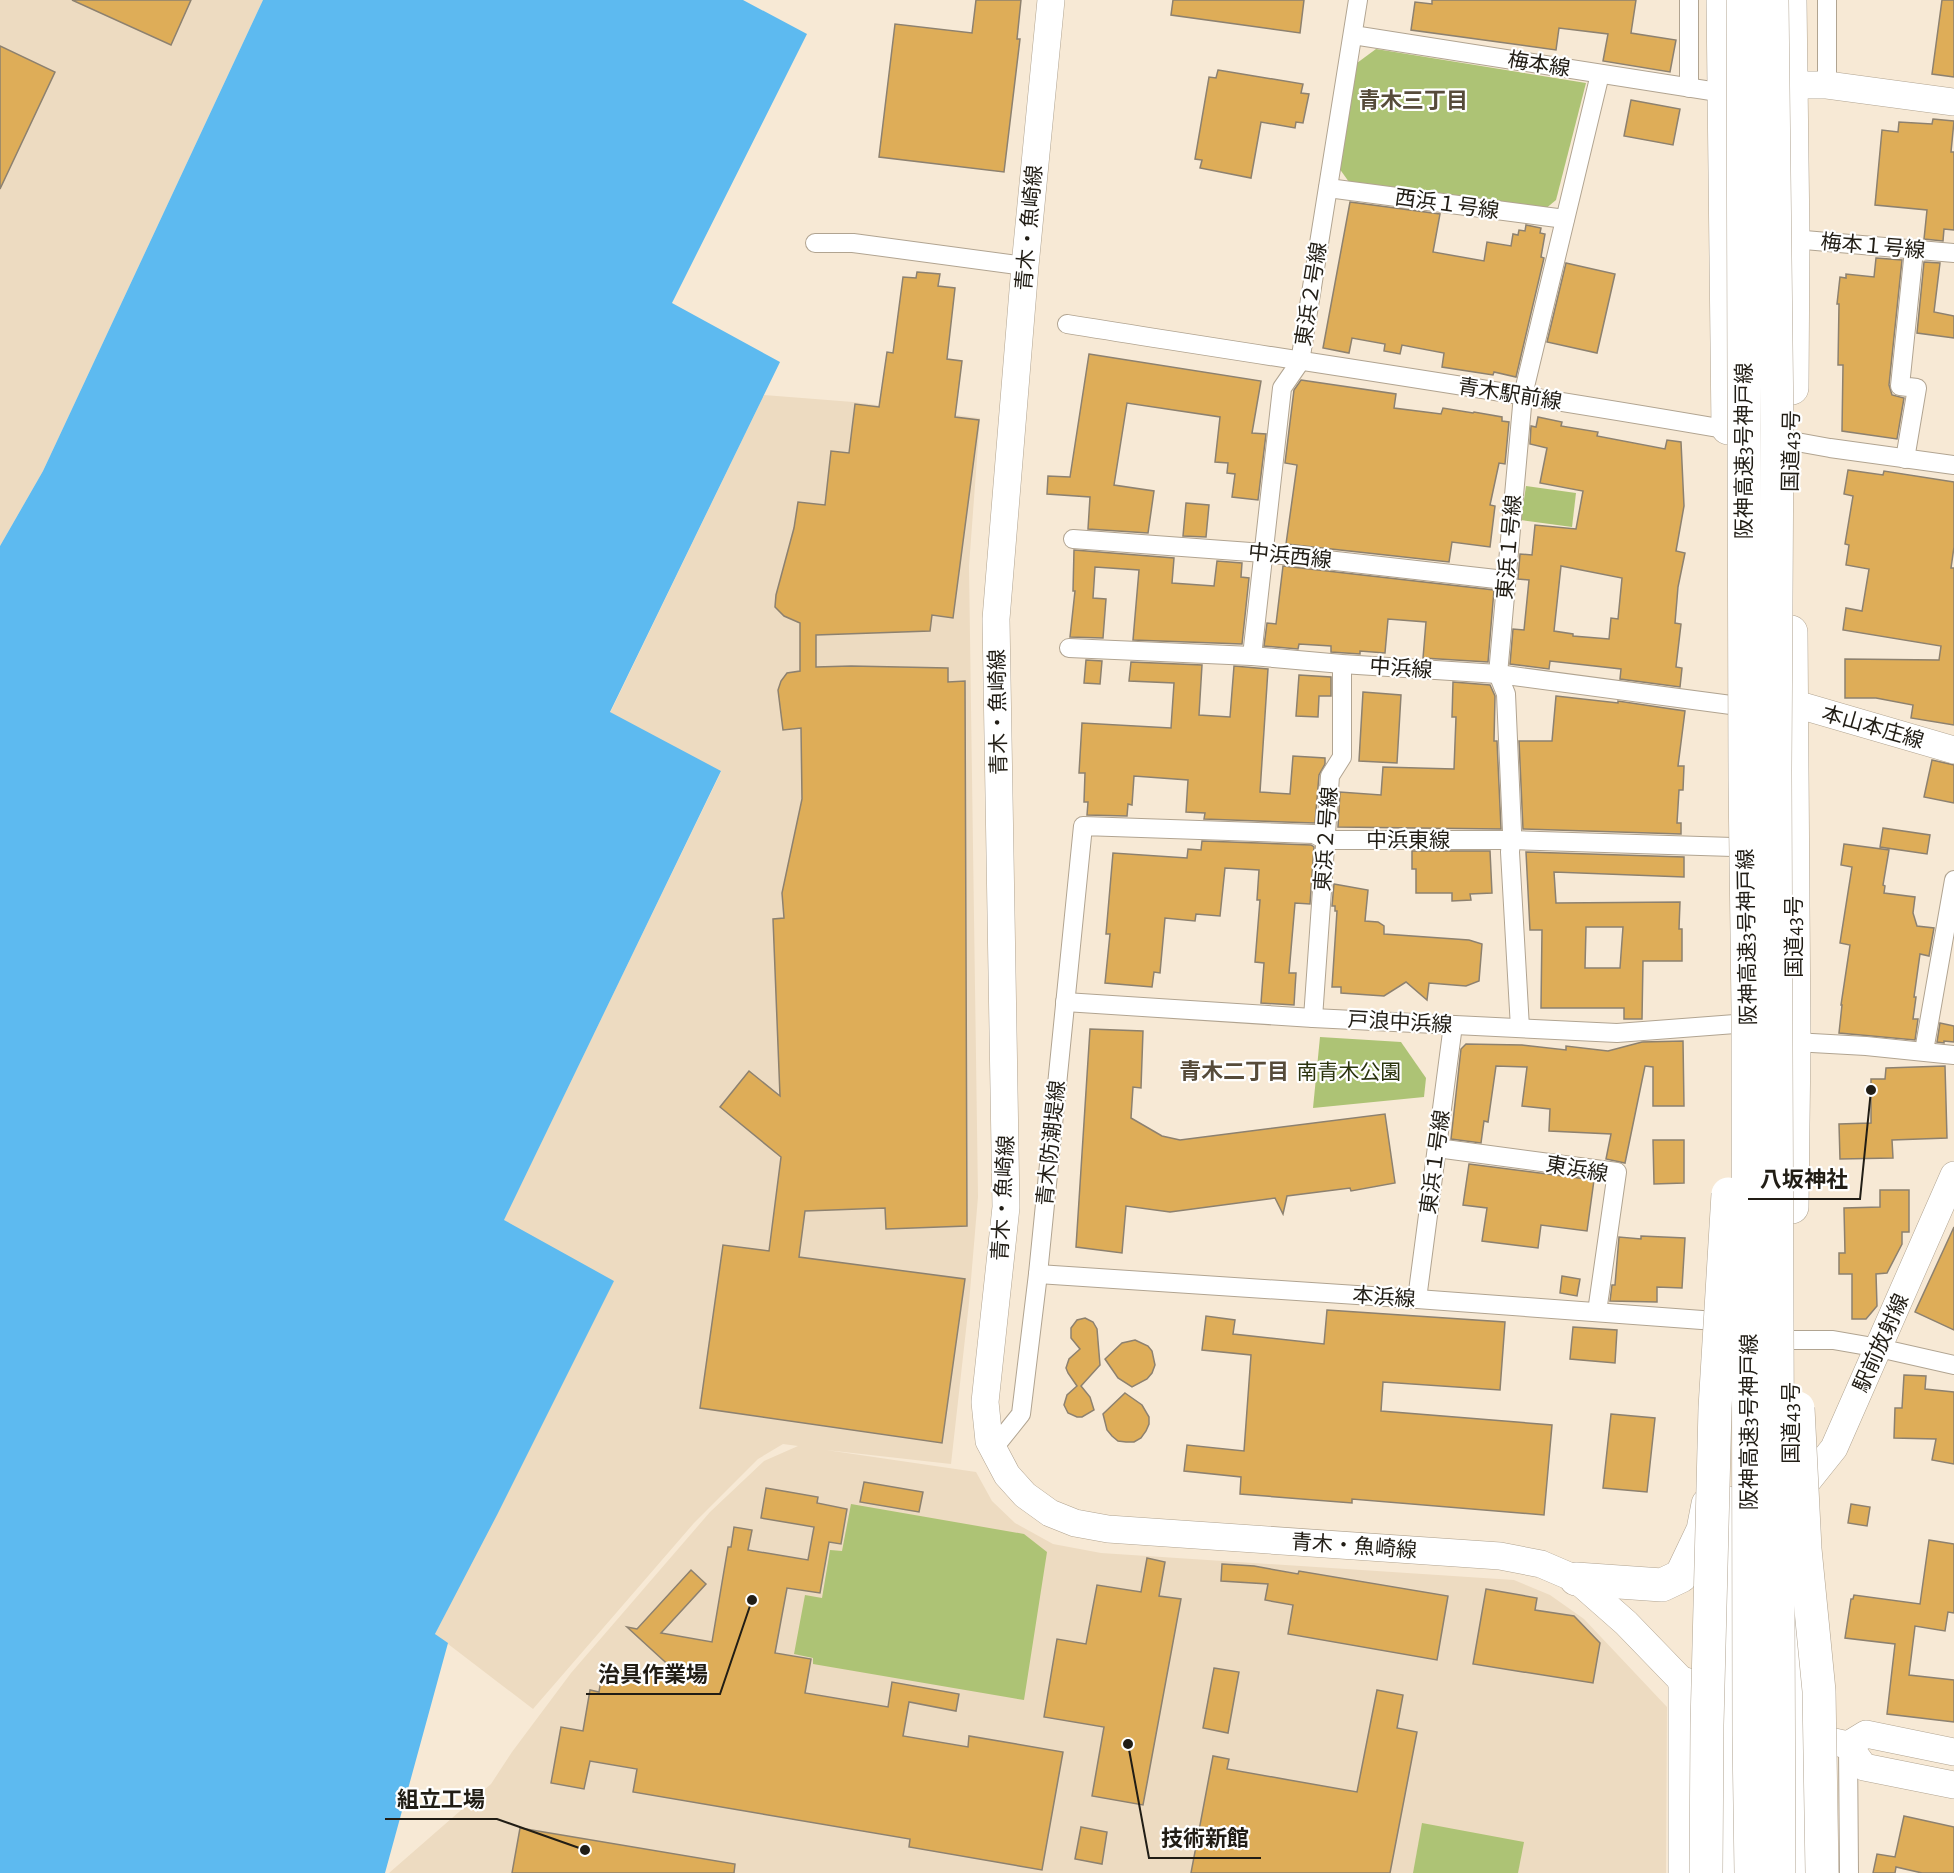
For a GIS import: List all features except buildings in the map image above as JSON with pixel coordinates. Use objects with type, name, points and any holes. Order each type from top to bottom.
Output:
[{"type":"highway","points":[[1723,0],[1733,846],[1742,1016],[1728,1398],[1728,1873]]},
{"type":"highway","name":"阪神高速3号神戸線","points":[[1743,0],[1745,781],[1742,1016],[1751,1873]]},
{"type":"highway","name":"阪神高速3号神戸線","points":[[1772,0],[1777,428],[1775,771],[1779,1873]]},
{"type":"highway","name":"国道43号","points":[[1790,0],[1793,239],[1790,526],[1794,1042],[1791,1501],[1803,1736],[1803,1873]]},
{"type":"highway","points":[[1706,1873],[1714,1408],[1732,1121],[1742,1016]]},
{"type":"highway","points":[[1776,1221],[1795,1365],[1805,1550],[1819,1691],[1822,1873]]},
{"type":"highway","points":[[1576,1580],[1662,1585],[1681,1576],[1703,1530],[1728,1398]]},
{"type":"highway","points":[[1685,1684],[1685,1873]]},
{"type":"street","name":"青木・魚崎線","points":[[1051,0],[1025,266],[996,619],[1007,1156],[1006,1207],[985,1402],[988,1441],[1008,1475],[1025,1495],[1050,1513],[1075,1523],[1107,1529],[1500,1556],[1541,1564],[1576,1580],[1626,1623],[1685,1684],[1728,1710],[1803,1736],[1848,1745]]},
{"type":"street","name":"東浜２号線","points":[[1252,656],[1282,388],[1300,362],[1358,0]]},
{"type":"street","points":[[1689,0],[1689,88]]},
{"type":"street","points":[[1827,0],[1827,85]]},
{"type":"street","name":"梅本線","points":[[1353,35],[1724,93]]},
{"type":"street","name":"東浜１号線","points":[[1520,1028],[1510,852],[1506,694],[1498,674],[1505,580],[1523,395],[1600,74]]},
{"type":"street","points":[[1790,85],[1827,85],[1954,102]]},
{"type":"street","name":"西浜１号線","points":[[1329,188],[1565,219]]},
{"type":"street","name":"梅本１号線","points":[[1793,239],[1954,253]]},
{"type":"street","points":[[815,243],[853,243],[1025,266]]},
{"type":"street","points":[[1905,459],[1917,388],[1900,386],[1914,250]]},
{"type":"street","name":"青木駅前線","points":[[1066,324],[1523,395],[1830,448],[1954,465]]},
{"type":"street","name":"中浜西線","points":[[1073,539],[1264,553],[1505,580]]},
{"type":"street","name":"中浜線","points":[[1069,648],[1252,656],[1498,674],[1731,705]]},
{"type":"street","name":"東浜２号線","points":[[1313,1017],[1330,776],[1342,757],[1341,664]]},
{"type":"street","name":"本山本庄線","points":[[1792,703],[1954,750]]},
{"type":"street","name":"青木防潮堤線","points":[[993,1449],[1022,1414],[1083,826]]},
{"type":"street","name":"中浜東線","points":[[1083,826],[1314,834],[1325,840],[1511,840],[1733,846]]},
{"type":"street","points":[[1924,1051],[1954,880]]},
{"type":"street","name":"戸浪中浜線","points":[[1065,1002],[1617,1033],[1742,1016]]},
{"type":"street","name":"東浜１号線","points":[[1417,1299],[1453,1025]]},
{"type":"street","points":[[1794,1042],[1954,1055]]},
{"type":"street","name":"東浜線","points":[[1437,1148],[1617,1172],[1597,1312]]},
{"type":"street","name":"駅前放射線","points":[[1791,1501],[1834,1448],[1954,1175]]},
{"type":"street","name":"本浜線","points":[[1038,1274],[1730,1322]]},
{"type":"street","points":[[1791,1340],[1833,1340],[1954,1365]]},
{"type":"street","points":[[1848,1745],[1866,1734],[1954,1752]]},
{"type":"street","points":[[1848,1745],[1864,1767],[1954,1785]]},
{"type":"street","points":[[1848,1745],[1849,1873]]},
{"type":"shaded area","points":[[0,0],[263,0],[43,471],[0,546]]},
{"type":"shaded area","points":[[764,395],[853,402],[980,418],[969,566],[978,1197],[951,1464],[826,1450],[976,1472],[992,1501],[1015,1523],[1053,1544],[1101,1553],[1514,1580],[1550,1595],[1584,1619],[1667,1707],[1666,1873],[389,1873],[491,1784],[571,1673],[710,1512],[764,1461],[798,1446],[783,1444],[758,1459],[694,1523],[533,1709],[435,1634],[613,1281],[503,1221],[721,772],[610,713]]},
{"type":"green space","points":[[1376,49],[1586,83],[1556,200],[1544,210],[1349,182],[1339,168],[1357,63]]},
{"type":"green space","points":[[1526,486],[1576,493],[1572,527],[1521,520]]},
{"type":"green space","name":"南青木公園","points":[[1320,1037],[1401,1042],[1426,1078],[1424,1097],[1313,1108]]},
{"type":"green space","points":[[851,1504],[1024,1534],[1047,1552],[1024,1700],[813,1664],[813,1658],[794,1654],[805,1595],[822,1598],[830,1550],[842,1551]]},
{"type":"green space","points":[[1422,1823],[1524,1842],[1518,1873],[1413,1873]]},
{"type":"water","points":[[263,0],[743,0],[807,34],[672,303],[780,362],[610,712],[721,771],[504,1220],[614,1281],[435,1634],[448,1643],[385,1873],[0,1873],[0,546],[43,471]]},
{"type":"place","name":"八坂神社","points":[[1871,1090]]},
{"type":"place","name":"治具作業場","points":[[752,1600]]},
{"type":"place","name":"技術新館","points":[[1128,1744]]},
{"type":"place","name":"組立工場","points":[[585,1850]]},
{"type":"district","name":"青木三丁目","points":[[1413,100]]},
{"type":"district","name":"青木二丁目","points":[[1234,1071]]}]
